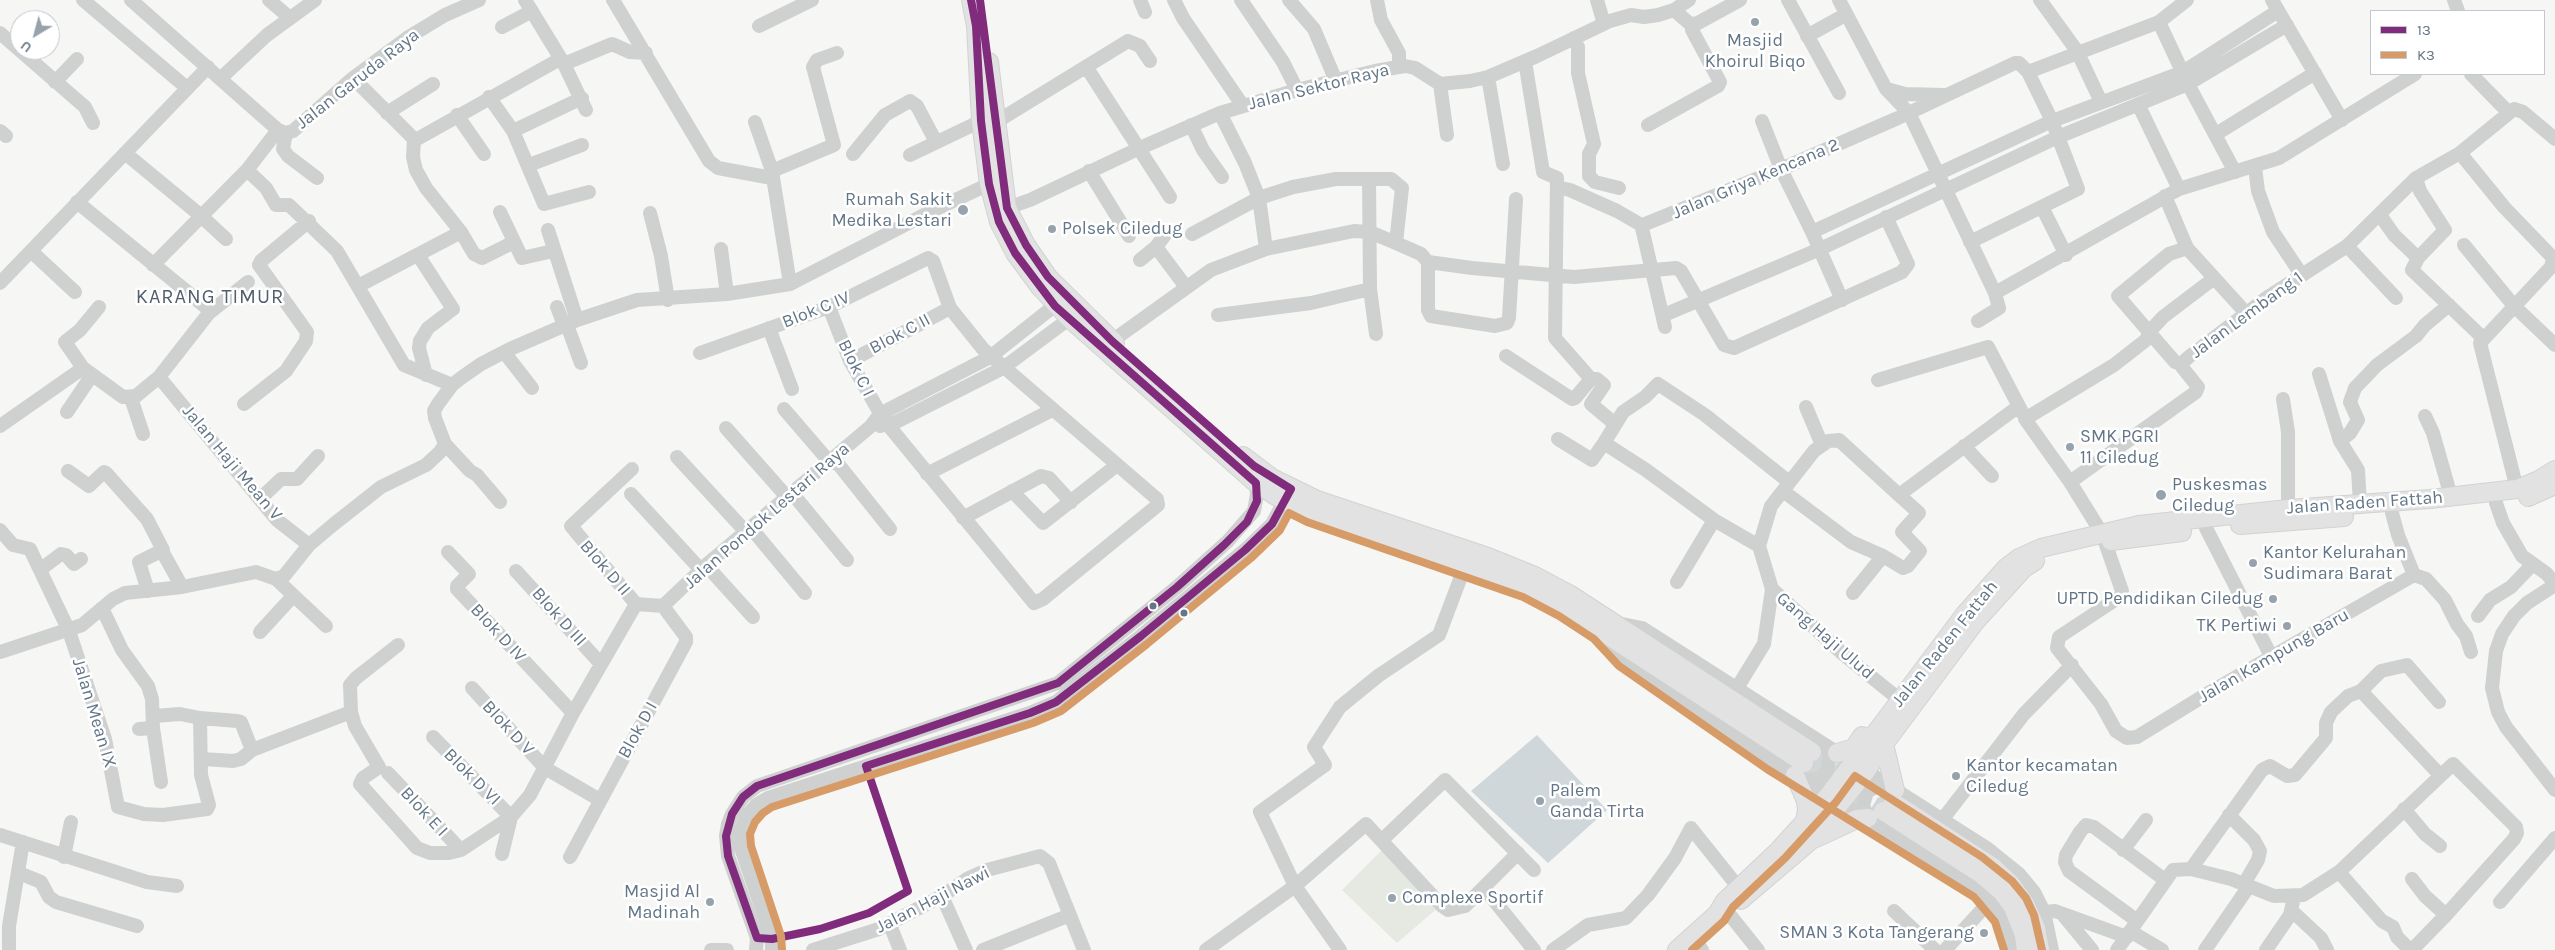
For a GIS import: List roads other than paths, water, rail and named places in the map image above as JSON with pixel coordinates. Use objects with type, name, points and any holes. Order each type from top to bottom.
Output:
[{"type":"main road","points":[[971,0],[989,122],[1007,208],[1026,245],[1048,277],[1061,301]]},
{"type":"main road","points":[[980,0],[989,122],[989,184],[999,222],[1015,253],[1075,315],[1256,483],[1288,495],[1317,500],[1488,557],[1535,576],[1607,627],[1813,761]]},
{"type":"main road","points":[[1075,315],[1112,341],[1254,466],[1310,512],[1527,588],[1607,627]]},
{"type":"main road","name":"Jalan Raden Fattah","points":[[1859,767],[1888,716],[1970,618],[2024,568],[2049,557],[2140,525],[2288,509],[2448,497],[2517,489],[2539,480],[2555,470]]},
{"type":"main road","name":"Jalan Raden Fattah","points":[[2103,537],[2496,503],[2524,498],[2555,485]]},
{"type":"main road","name":"Jalan Raden Fattah","points":[[1859,767],[1884,744],[1970,618]]},
{"type":"main road","points":[[1813,761],[1854,748],[1874,722],[1888,716]]},
{"type":"main road","points":[[1884,744],[1885,801]]},
{"type":"main road","points":[[1805,822],[1808,810],[1806,801],[1813,761]]},
{"type":"main road","points":[[1809,842],[1836,798],[1859,767]]},
{"type":"main road","points":[[1721,912],[1724,901],[1805,822],[1836,798]]},
{"type":"main road","points":[[1677,950],[1697,943],[1721,912],[1752,891],[1809,842],[1857,819],[1885,801]]},
{"type":"main road","points":[[1885,801],[2002,892],[2013,907],[2026,950]]},
{"type":"main road","points":[[1885,801],[1993,867],[2011,884],[2025,904],[2036,928],[2040,950]]},
{"type":"street","points":[[84,0],[187,88]]},
{"type":"street","name":"Jalan Garuda Raya","points":[[131,0],[282,132],[293,131],[353,78],[428,24],[479,0]]},
{"type":"street","points":[[269,0],[290,18]]},
{"type":"street","points":[[221,78],[267,35],[315,0]]},
{"type":"street","points":[[613,0],[713,165],[772,175],[834,145],[813,67],[817,60],[837,53]]},
{"type":"street","points":[[759,26],[812,0]]},
{"type":"street","points":[[1174,0],[1187,25],[1242,106]]},
{"type":"street","points":[[1241,0],[1283,62],[1297,90]]},
{"type":"street","points":[[1289,0],[1314,29],[1336,81]]},
{"type":"street","points":[[1377,0],[1381,20],[1399,53],[1399,67]]},
{"type":"street","points":[[1597,0],[1604,24]]},
{"type":"street","points":[[1446,135],[1440,84],[1488,77],[1525,61],[1576,32],[1631,15],[1644,17],[1674,10],[1689,0]]},
{"type":"street","points":[[1692,24],[1740,0]]},
{"type":"street","points":[[1788,0],[1839,93]]},
{"type":"street","points":[[2040,0],[2077,51],[2101,102]]},
{"type":"street","points":[[1970,242],[2078,188],[2052,121],[2028,72],[2077,51],[2158,22],[2187,0]]},
{"type":"street","points":[[1807,36],[1844,5],[1886,89],[1909,113],[1994,293],[1999,308],[1978,321]]},
{"type":"street","points":[[1812,232],[2052,121],[2101,102],[2186,78],[2275,5],[2342,120]]},
{"type":"street","points":[[502,27],[528,6],[562,62],[584,104],[513,131]]},
{"type":"street","points":[[1674,10],[1692,24]]},
{"type":"street","points":[[2158,22],[2235,172]]},
{"type":"street","points":[[1648,125],[1718,86],[1720,82],[1692,30],[1692,24]]},
{"type":"street","points":[[1557,187],[1570,190],[1617,210],[1643,226],[1664,321],[1698,301],[1820,249],[2058,137],[2138,104],[2287,25]]},
{"type":"street","points":[[1576,32],[1578,73],[1594,144],[1588,157],[1589,176],[1595,182],[1619,188]]},
{"type":"street","points":[[0,34],[85,107],[93,122]]},
{"type":"street","points":[[910,155],[936,142],[989,122],[1087,68],[1128,41],[1140,46],[1150,61]]},
{"type":"street","points":[[353,78],[414,138],[419,138],[489,97],[562,62],[612,44],[630,52],[646,53]]},
{"type":"street","points":[[55,82],[77,59]]},
{"type":"street","points":[[1525,61],[1544,172],[1557,177],[1554,276],[1555,338],[1591,379],[1597,379],[1604,385],[1591,404],[1615,424]]},
{"type":"street","name":"Jalan Griya Kencana 2","points":[[1643,226],[1909,113],[2014,63],[2022,65],[2028,72]]},
{"type":"street","points":[[0,283],[32,252],[77,202],[208,67]]},
{"type":"street","name":"Jalan Sektor Raya","points":[[1007,208],[1030,200],[1089,171],[1220,113],[1297,90],[1399,67],[1415,68],[1440,84]]},
{"type":"street","points":[[1087,68],[1170,197]]},
{"type":"street","points":[[2216,134],[2315,73]]},
{"type":"street","points":[[1994,293],[2066,255],[2179,189],[2279,158],[2413,75]]},
{"type":"street","points":[[2472,75],[2508,113],[2518,109],[2555,140]]},
{"type":"street","points":[[1488,77],[1503,164]]},
{"type":"street","points":[[387,113],[433,84]]},
{"type":"street","name":"Jalan Griya Kencana 2","points":[[1886,89],[1905,94],[1947,95]]},
{"type":"street","points":[[489,97],[513,131],[544,204],[588,192]]},
{"type":"street","points":[[853,154],[885,116],[910,101],[917,106],[936,142]]},
{"type":"street","points":[[2138,104],[2179,189]]},
{"type":"street","points":[[1220,113],[1245,163],[1259,198],[1266,249]]},
{"type":"street","name":"Jalan Lembang 1","points":[[2070,482],[2198,390],[2196,383],[2182,364],[2246,313],[2301,274],[2347,246],[2416,178],[2460,153],[2508,113]]},
{"type":"street","points":[[457,115],[484,154]]},
{"type":"street","points":[[1762,120],[1781,169],[1820,249],[1842,300]]},
{"type":"street","points":[[755,122],[772,175],[790,284]]},
{"type":"street","points":[[1191,125],[1203,150],[1222,178]]},
{"type":"street","points":[[153,265],[282,132]]},
{"type":"street","points":[[282,132],[283,149],[288,156],[317,178]]},
{"type":"street","points":[[414,138],[412,157],[416,170],[426,188],[461,232],[474,254],[478,258],[514,242]]},
{"type":"street","points":[[529,165],[582,145]]},
{"type":"street","points":[[125,153],[226,239]]},
{"type":"street","points":[[2460,153],[2504,207],[2553,258],[2551,267],[2480,343],[2480,350],[2517,489]]},
{"type":"street","points":[[2255,167],[2258,191],[2273,232],[2301,274]]},
{"type":"street","points":[[247,170],[266,188],[276,205],[289,205],[308,221],[337,251],[404,365],[452,385]]},
{"type":"street","points":[[1089,171],[1129,236]]},
{"type":"street","points":[[2416,178],[2420,192],[2445,230],[2418,258],[2412,270],[2484,339]]},
{"type":"street","points":[[1192,234],[1259,198],[1293,187],[1336,179],[1391,179],[1402,188],[1396,242]]},
{"type":"street","points":[[1369,179],[1370,289],[1376,334]]},
{"type":"street","points":[[500,502],[478,475],[468,469],[445,444],[438,430],[434,411],[452,385],[481,364],[569,323],[637,300],[668,300],[727,294],[790,284],[989,184]]},
{"type":"street","points":[[2165,196],[2187,248],[2213,279],[2246,313]]},
{"type":"street","points":[[1112,341],[1211,270],[1266,249],[1354,231],[1370,232],[1421,254],[1428,262],[1428,310],[1431,316],[1495,326],[1507,323],[1509,318],[1516,198]]},
{"type":"street","points":[[77,202],[207,308],[209,313]]},
{"type":"street","points":[[2042,207],[2066,255]]},
{"type":"street","points":[[500,212],[523,258],[553,251]]},
{"type":"street","points":[[650,213],[661,256],[668,300]]},
{"type":"street","points":[[2380,215],[2394,235],[2418,258]]},
{"type":"street","points":[[1428,262],[1554,276],[1670,268],[1679,270],[1724,345],[1734,348],[1842,300],[1906,268],[1908,264],[1886,218]]},
{"type":"street","points":[[244,404],[286,371],[298,356],[308,336],[259,266],[261,262],[308,221]]},
{"type":"street","points":[[548,230],[569,323],[581,363]]},
{"type":"street","points":[[358,286],[400,262],[418,255],[461,232]]},
{"type":"street","points":[[1140,260],[1156,247],[1167,232]]},
{"type":"street","points":[[2464,245],[2514,306],[2552,337]]},
{"type":"street","points":[[2347,246],[2396,298]]},
{"type":"street","points":[[1156,247],[1186,287]]},
{"type":"street","points":[[2182,364],[2175,362],[2118,296],[2169,254],[2187,248]]},
{"type":"street","points":[[721,249],[727,294]]},
{"type":"street","points":[[32,252],[75,292]]},
{"type":"street","points":[[418,255],[453,309],[422,335],[419,348],[426,375]]},
{"type":"street","name":"Blok C IV","points":[[700,353],[829,307],[928,258],[933,261],[950,308]]},
{"type":"street","points":[[2025,419],[2114,364],[2146,340],[2150,331],[2163,317],[2213,279]]},
{"type":"street","points":[[99,308],[80,330],[65,342],[88,372],[123,398],[131,398],[159,377],[209,313],[248,282]]},
{"type":"street","points":[[1218,315],[1311,303],[1370,289]]},
{"type":"street","name":"Jalan Pondok Lestari Raya","points":[[884,420],[990,357],[1061,301]]},
{"type":"street","points":[[2340,441],[2350,433],[2358,420],[2350,402],[2355,388],[2377,365],[2416,336],[2425,325],[2448,306]]},
{"type":"street","points":[[557,307],[569,323]]},
{"type":"street","name":"Blok C I","points":[[829,307],[850,361],[884,420],[1034,603],[1043,599],[1158,505],[1157,499],[1117,465]]},
{"type":"street","points":[[950,308],[990,357],[1117,465],[1043,523],[1012,491]]},
{"type":"street","name":"Blok C II","points":[[850,361],[950,308]]},
{"type":"street","name":"Jalan Pondok Lestari Raya","points":[[663,606],[704,568],[871,426],[1002,368],[1075,315]]},
{"type":"street","points":[[769,328],[792,389]]},
{"type":"street","points":[[1878,380],[1988,347],[2025,419],[2070,482],[2103,537],[2122,591],[2121,596],[2059,637],[2057,648],[2072,665],[2024,714],[1942,820]]},
{"type":"street","points":[[504,352],[532,388]]},
{"type":"street","points":[[1506,356],[1572,399],[1591,379]]},
{"type":"street","points":[[67,412],[88,372]]},
{"type":"street","points":[[0,426],[88,372]]},
{"type":"street","points":[[2319,374],[2340,441],[2358,470],[2360,504]]},
{"type":"street","name":"Jalan Haji Mean V","points":[[159,377],[277,520],[309,545]]},
{"type":"street","points":[[1558,439],[1592,460],[1628,407],[1633,406],[1645,397],[1658,384],[1705,415],[1786,486],[1851,542],[1883,556],[1903,568],[1908,566],[1920,551],[1902,532],[1919,513],[1839,440],[1833,439],[1814,451],[1786,486],[1771,506],[1759,546],[1714,520],[1646,470],[1604,443]]},
{"type":"street","points":[[131,398],[143,434]]},
{"type":"street","points":[[2283,399],[2288,432],[2288,509]]},
{"type":"street","points":[[1900,494],[2019,406]]},
{"type":"street","points":[[1806,407],[1822,445]]},
{"type":"street","points":[[784,409],[827,458],[839,464],[890,529]]},
{"type":"street","points":[[927,474],[1052,410]]},
{"type":"street","points":[[2425,416],[2433,433],[2448,486],[2448,497]]},
{"type":"street","points":[[726,428],[790,495],[846,560]]},
{"type":"street","points":[[276,579],[284,576],[309,545],[381,488],[426,465],[445,444]]},
{"type":"street","points":[[1964,446],[1992,476]]},
{"type":"street","points":[[260,500],[281,479],[297,479],[318,456]]},
{"type":"street","points":[[677,456],[749,530],[805,593]]},
{"type":"street","name":"Blok D II","points":[[632,469],[570,526],[636,604]]},
{"type":"street","points":[[68,471],[89,486],[106,472],[147,519],[182,587]]},
{"type":"street","points":[[963,518],[1038,477],[1046,476],[1071,502]]},
{"type":"street","points":[[1256,483],[1257,501],[1247,522],[1177,587],[1058,683],[757,786],[742,798],[728,824],[726,836],[728,856],[757,944],[772,945],[741,848],[740,832],[746,817],[756,805],[768,798],[1030,713],[1056,702],[1187,599],[1245,550],[1272,524],[1288,495]]},
{"type":"street","points":[[631,494],[754,617]]},
{"type":"street","points":[[2496,503],[2503,523],[2522,556],[2552,581],[2514,616],[2502,634],[2496,651],[2492,688],[2498,712],[2506,727],[2555,790]]},
{"type":"street","points":[[2392,513],[2398,535],[2414,575],[2426,579],[2445,600],[2457,624],[2466,636],[2471,652]]},
{"type":"street","points":[[1677,582],[1714,520]]},
{"type":"street","points":[[2206,528],[2272,658]]},
{"type":"street","name":"Jalan Mean IX","points":[[0,530],[13,546],[30,549],[68,627],[105,739],[114,782],[116,805],[119,809],[144,814],[163,815],[207,809],[209,805],[201,775],[203,759]]},
{"type":"street","name":"Gang Haji Ulud","points":[[1759,546],[1772,589],[1843,654],[1900,700]]},
{"type":"street","points":[[148,591],[139,562],[162,551]]},
{"type":"street","name":"Blok D IV","points":[[448,552],[469,574],[457,586],[457,589],[573,713]]},
{"type":"street","points":[[41,569],[61,554],[66,555],[74,564],[81,559]]},
{"type":"street","points":[[1853,594],[1883,556]]},
{"type":"street","points":[[2478,616],[2490,600],[2511,588],[2532,565]]},
{"type":"street","points":[[1340,950],[1295,886],[1260,812],[1325,765],[1314,747],[1340,707],[1378,676],[1439,635],[1465,566]]},
{"type":"street","name":"Blok D III","points":[[516,571],[601,664]]},
{"type":"street","points":[[0,652],[68,627],[82,625],[102,608],[125,594],[182,587],[256,572],[276,579],[326,626]]},
{"type":"street","name":"Jalan Kampung Baru","points":[[2072,665],[2101,704],[2116,731],[2122,736],[2138,737],[2210,692],[2414,575]]},
{"type":"street","points":[[1177,587],[1187,599]]},
{"type":"street","points":[[1737,688],[1764,644],[1772,589]]},
{"type":"street","points":[[260,632],[293,596]]},
{"type":"street","points":[[398,646],[356,678],[350,686],[351,712],[356,726],[378,767],[360,781],[364,790],[417,848],[430,853],[461,850],[511,817],[530,795],[573,713],[636,604],[663,606]]},
{"type":"street","name":"Blok D I","points":[[570,856],[686,642],[686,637],[663,606]]},
{"type":"street","points":[[102,608],[122,650],[148,686],[161,782]]},
{"type":"street","points":[[1607,627],[1642,628],[1737,688],[1813,761],[1836,798],[1885,801],[1942,820],[1988,849],[2018,874],[2034,892],[2044,912],[2052,950]]},
{"type":"street","points":[[2191,868],[2265,766],[2274,767],[2287,776],[2295,775],[2326,738],[2326,724],[2331,712],[2348,696],[2361,691],[2381,671],[2403,664],[2410,668],[2438,702]]},
{"type":"street","name":"Blok D V","points":[[472,688],[545,768],[600,800]]},
{"type":"street","points":[[2361,691],[2440,775]]},
{"type":"street","points":[[200,718],[203,759],[233,761],[241,759],[252,750],[351,712]]},
{"type":"street","points":[[139,729],[173,713],[241,722],[252,750]]},
{"type":"street","name":"Blok D VI","points":[[433,738],[511,817]]},
{"type":"street","points":[[1813,761],[1859,767],[1885,801],[1991,900],[2007,923],[2015,950]]},
{"type":"street","points":[[2117,950],[2165,880],[2174,870],[2191,868],[2274,896],[2294,897],[2303,895],[2339,872],[2453,764],[2516,827],[2517,833],[2514,839],[2446,915],[2411,950],[2397,937],[2393,928],[2382,921],[2339,872]]},
{"type":"street","name":"Blok E I","points":[[388,773],[461,850]]},
{"type":"street","points":[[1382,840],[1445,780],[1534,870]]},
{"type":"street","points":[[2404,809],[2425,834],[2440,846]]},
{"type":"street","points":[[2205,950],[2246,885],[2258,860],[2260,851],[2254,840],[2229,816]]},
{"type":"street","points":[[502,854],[511,817]]},
{"type":"street","points":[[2123,850],[2146,820]]},
{"type":"street","points":[[64,857],[71,822]]},
{"type":"street","points":[[1206,950],[1295,886],[1366,824],[1442,906],[1448,910],[1465,906],[1518,852]]},
{"type":"street","points":[[2162,950],[2131,929],[2069,872],[2065,862],[2068,849],[2086,825],[2094,827],[2165,880]]},
{"type":"street","points":[[1553,950],[1588,925],[1626,918],[1648,895],[1675,858],[1691,828],[1739,888]]},
{"type":"street","points":[[0,835],[147,882],[177,886]]},
{"type":"street","points":[[9,950],[4,922],[19,873],[23,842]]},
{"type":"street","points":[[2500,902],[2553,845]]},
{"type":"street","name":"Jalan Haji Nawi","points":[[813,950],[833,947],[890,924],[942,896],[967,879],[987,870],[1040,856],[1049,862],[1084,950]]},
{"type":"street","points":[[19,873],[41,882],[50,897],[56,902],[137,926]]},
{"type":"street","points":[[2412,879],[2425,896],[2446,915]]},
{"type":"street","points":[[1484,888],[1534,950]]},
{"type":"street","points":[[942,896],[966,950]]},
{"type":"street","points":[[2266,950],[2292,911],[2294,897]]},
{"type":"street","points":[[1944,950],[1991,900]]},
{"type":"street","points":[[2044,912],[2052,911],[2131,929]]},
{"type":"street","points":[[2292,911],[2321,938],[2327,950]]},
{"type":"street","points":[[1721,912],[1758,950]]},
{"type":"street","points":[[1894,912],[1935,950]]},
{"type":"street","points":[[2062,914],[2092,950]]},
{"type":"street","points":[[982,950],[1070,915]]},
{"type":"street","points":[[890,924],[900,950]]},
{"type":"street","points":[[711,950],[727,950]]},
{"type":"tunnel","points":[[1812,752],[1893,802]]},
{"type":"tunnel","points":[[1804,763],[1883,811]]},
{"type":"place","name":"Masjid Khoirul Biqo","points":[[1755,22]]},
{"type":"place","name":"Rumah Sakit Medika Lestari","points":[[963,210]]},
{"type":"place","name":"Polsek Ciledug","points":[[1052,229]]},
{"type":"place","name":"SMK PGRI 11 Ciledug","points":[[2070,447]]},
{"type":"place","name":"Puskesmas Ciledug","points":[[2161,495]]},
{"type":"place","name":"Kantor Kelurahan Sudimara Barat","points":[[2253,563]]},
{"type":"place","name":"UPTD Pendidikan Ciledug","points":[[2273,599]]},
{"type":"place","name":"TK Pertiwi","points":[[2287,626]]},
{"type":"place","name":"Kantor kecamatan Ciledug","points":[[1956,776]]},
{"type":"place","name":"Palem Ganda Tirta","points":[[1540,801]]},
{"type":"place","name":"Complexe Sportif","points":[[1392,898]]},
{"type":"place","name":"Masjid Al Madinah","points":[[710,902]]},
{"type":"place","name":"SMAN 3 Kota Tangerang","points":[[1984,933]]},
{"type":"district","name":"KARANG TIMUR","points":[[210,297]]}]
